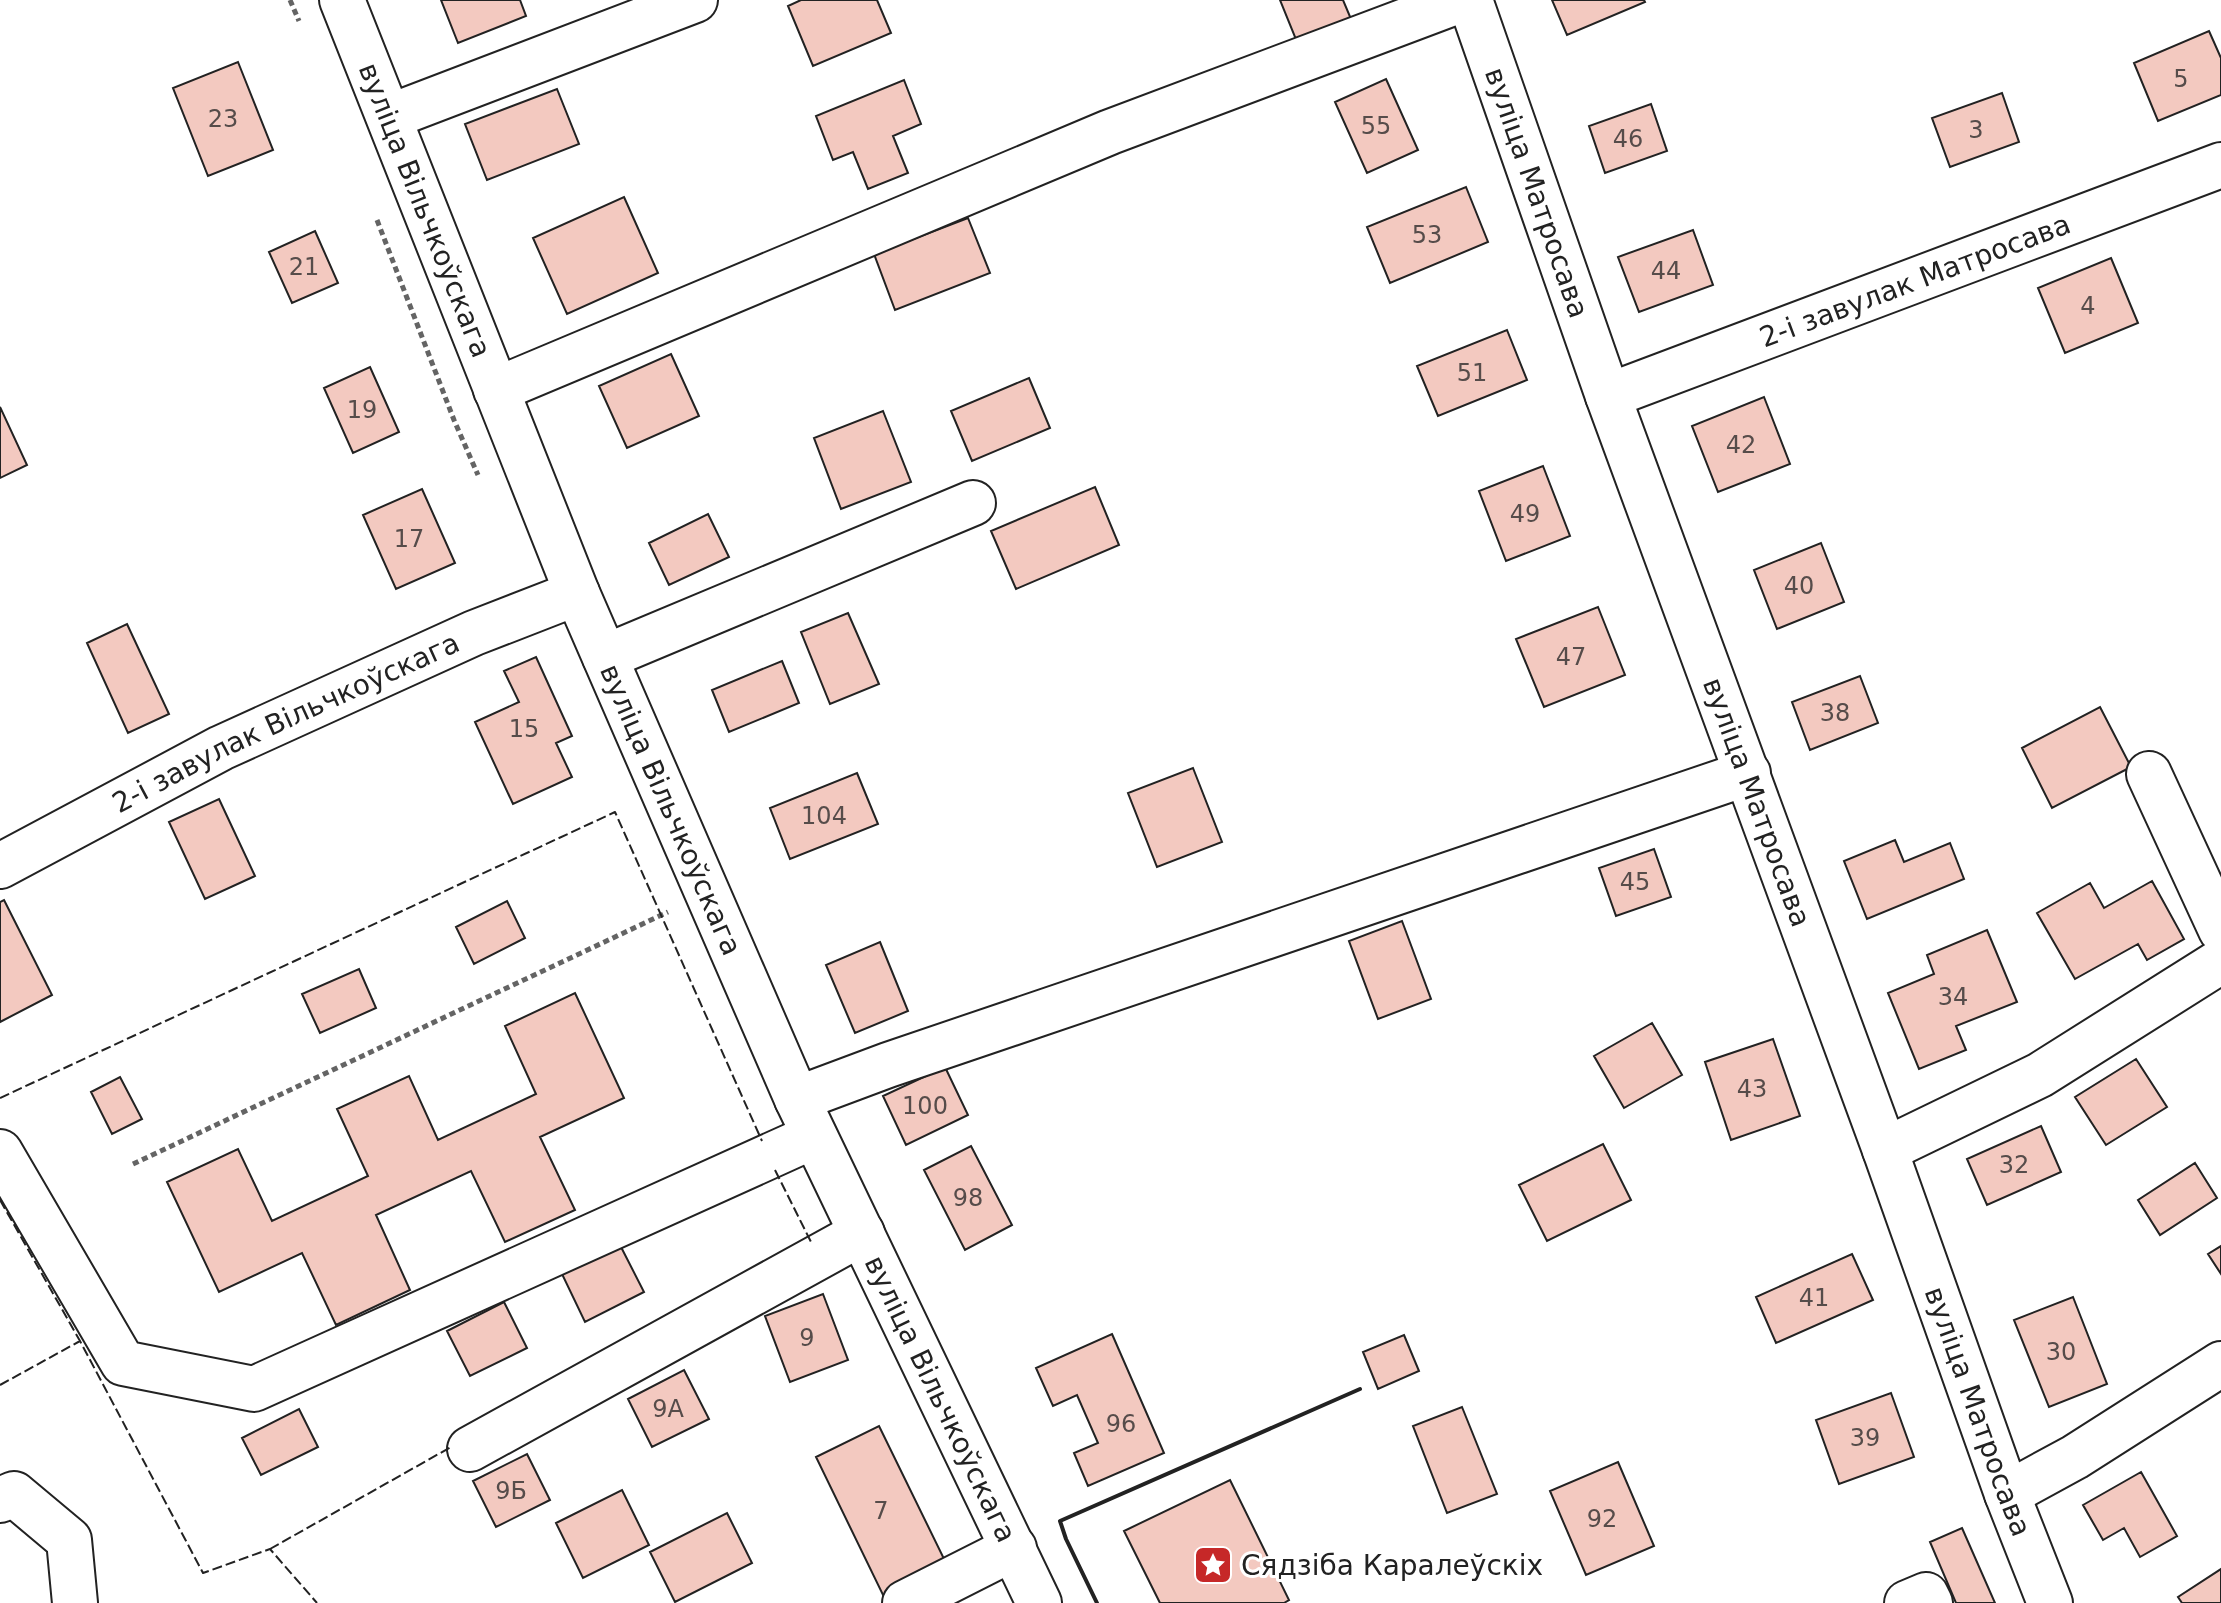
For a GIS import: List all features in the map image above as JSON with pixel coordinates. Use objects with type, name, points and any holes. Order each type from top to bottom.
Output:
[{"type":"street","name":"вуліца Вільчкоўскага","points":[[342,0],[577,593],[806,1117],[1039,1603]]},
{"type":"street","points":[[389,117],[695,0]]},
{"type":"street","points":[[496,390],[1110,132],[1461,0]]},
{"type":"street","name":"вуліца Матросава","points":[[1470,0],[1608,396],[1885,1150],[2007,1494],[2050,1603]]},
{"type":"street","name":"2-і завулак Матросава","points":[[1608,396],[2221,165]]},
{"type":"street","points":[[605,657],[973,503]]},
{"type":"street","name":"2-і завулак Вільчкоўскага","points":[[0,866],[221,748],[474,633],[577,593]]},
{"type":"street","points":[[0,1152],[123,1363],[254,1389],[806,1117],[903,1059],[1748,773]]},
{"type":"street","points":[[2149,774],[2221,930]]},
{"type":"street","points":[[1885,1150],[2040,1075],[2221,961]]},
{"type":"street","points":[[470,1449],[862,1233]]},
{"type":"street","points":[[2007,1494],[2075,1457],[2221,1364]]},
{"type":"street","points":[[0,1500],[14,1494],[69,1540],[75,1603]]},
{"type":"street","points":[[905,1603],[1014,1548]]},
{"type":"street","points":[[1907,1603],[1926,1595],[1930,1603]]},
{"type":"path","points":[[133,1164],[669,912]]},
{"type":"building","points":[[441,0],[520,0],[526,16],[458,43]]},
{"type":"building","points":[[801,0],[877,0],[891,33],[813,66],[788,6]]},
{"type":"building","points":[[1280,0],[1343,0],[1351,19],[1297,42]]},
{"type":"building","points":[[1552,0],[1644,0],[1645,2],[1567,35]]},
{"type":"building","points":[[2209,31],[2221,58],[2221,95],[2158,121],[2134,63]]},
{"type":"building","points":[[238,62],[273,150],[208,176],[173,88]]},
{"type":"building","points":[[1386,79],[1418,150],[1367,173],[1335,102]]},
{"type":"building","points":[[904,80],[921,124],[893,136],[908,173],[868,189],[853,152],[833,160],[816,116]]},
{"type":"building","points":[[557,89],[579,144],[487,180],[465,124]]},
{"type":"building","points":[[2002,93],[2019,142],[1950,167],[1932,118]]},
{"type":"building","points":[[1651,104],[1667,151],[1605,173],[1589,126]]},
{"type":"building","points":[[1466,187],[1488,242],[1390,283],[1367,227]]},
{"type":"building","points":[[624,197],[658,273],[567,314],[533,238]]},
{"type":"building","points":[[968,218],[990,273],[895,310],[874,254]]},
{"type":"building","points":[[1693,230],[1713,285],[1639,312],[1618,257]]},
{"type":"building","points":[[315,231],[338,283],[292,303],[269,252]]},
{"type":"building","points":[[2111,258],[2138,323],[2065,353],[2038,288]]},
{"type":"building","points":[[1507,330],[1527,380],[1438,416],[1417,366]]},
{"type":"building","points":[[671,354],[699,416],[627,448],[599,386]]},
{"type":"building","points":[[370,367],[399,432],[353,453],[324,388]]},
{"type":"building","points":[[1029,378],[1050,428],[972,461],[951,411]]},
{"type":"building","points":[[1764,397],[1790,464],[1718,492],[1692,426]]},
{"type":"building","points":[[0,407],[27,465],[0,478]]},
{"type":"building","points":[[883,411],[911,482],[841,509],[814,438]]},
{"type":"building","points":[[1543,466],[1570,536],[1506,561],[1479,491]]},
{"type":"building","points":[[1095,487],[1119,545],[1016,589],[991,531]]},
{"type":"building","points":[[422,489],[455,563],[396,589],[363,515]]},
{"type":"building","points":[[708,514],[729,557],[669,585],[649,543]]},
{"type":"building","points":[[1821,543],[1844,602],[1777,629],[1754,570]]},
{"type":"building","points":[[1598,607],[1625,675],[1544,707],[1516,639]]},
{"type":"building","points":[[848,613],[879,684],[830,704],[801,632]]},
{"type":"building","points":[[127,624],[169,714],[128,733],[87,643]]},
{"type":"building","points":[[536,657],[572,736],[556,743],[572,777],[513,804],[475,722],[519,702],[504,671]]},
{"type":"building","points":[[782,661],[799,703],[729,732],[712,690]]},
{"type":"building","points":[[1860,676],[1878,723],[1810,750],[1792,702]]},
{"type":"building","points":[[2100,707],[2131,767],[2052,808],[2022,748]]},
{"type":"building","points":[[1193,768],[1222,842],[1157,867],[1128,793]]},
{"type":"building","points":[[857,773],[878,824],[790,859],[770,808]]},
{"type":"building","points":[[219,799],[255,876],[205,899],[169,822]]},
{"type":"building","points":[[1895,840],[1904,862],[1950,843],[1964,879],[1867,919],[1844,861]]},
{"type":"building","points":[[1654,849],[1671,897],[1616,916],[1599,868]]},
{"type":"building","points":[[2152,881],[2184,939],[2147,960],[2138,944],[2075,979],[2037,913],[2090,883],[2104,908]]},
{"type":"building","points":[[4,900],[52,995],[0,1022],[0,902]]},
{"type":"building","points":[[507,901],[525,938],[474,964],[456,927]]},
{"type":"building","points":[[1402,921],[1431,999],[1378,1019],[1349,941]]},
{"type":"building","points":[[1987,930],[2017,1002],[1956,1026],[1966,1050],[1919,1069],[1888,993],[1934,974],[1927,955]]},
{"type":"building","points":[[880,942],[908,1011],[855,1033],[826,965]]},
{"type":"building","points":[[359,969],[376,1008],[320,1033],[302,994]]},
{"type":"building","points":[[575,993],[624,1098],[540,1137],[575,1210],[505,1242],[471,1171],[376,1215],[410,1290],[336,1325],[302,1253],[219,1292],[167,1182],[238,1149],[272,1221],[368,1176],[337,1109],[409,1076],[438,1140],[536,1094],[505,1026]]},
{"type":"building","points":[[1652,1023],[1682,1075],[1624,1108],[1594,1056]]},
{"type":"building","points":[[1773,1039],[1800,1116],[1731,1140],[1705,1062]]},
{"type":"building","points":[[2136,1059],[2167,1107],[2106,1145],[2075,1097]]},
{"type":"building","points":[[945,1067],[968,1115],[906,1145],[883,1096]]},
{"type":"building","points":[[120,1077],[142,1119],[112,1134],[91,1092]]},
{"type":"building","points":[[2041,1126],[2061,1172],[1987,1205],[1967,1159]]},
{"type":"building","points":[[1603,1144],[1631,1200],[1547,1241],[1519,1185]]},
{"type":"building","points":[[971,1146],[1012,1225],[965,1250],[924,1170]]},
{"type":"building","points":[[2195,1163],[2217,1198],[2160,1235],[2138,1200]]},
{"type":"building","points":[[620,1245],[644,1292],[585,1322],[562,1274]]},
{"type":"building","points":[[2221,1246],[2221,1274],[2208,1254]]},
{"type":"building","points":[[1852,1254],[1873,1300],[1776,1343],[1756,1297]]},
{"type":"building","points":[[823,1294],[848,1360],[790,1382],[765,1316]]},
{"type":"building","points":[[2073,1297],[2107,1384],[2049,1407],[2014,1320]]},
{"type":"building","points":[[504,1302],[527,1348],[470,1376],[447,1331]]},
{"type":"building","points":[[1112,1334],[1164,1453],[1088,1486],[1074,1453],[1098,1443],[1077,1395],[1053,1406],[1036,1368]]},
{"type":"building","points":[[1404,1335],[1419,1371],[1378,1389],[1363,1352]]},
{"type":"building","points":[[684,1370],[709,1419],[652,1447],[628,1399]]},
{"type":"building","points":[[1891,1393],[1914,1457],[1839,1484],[1816,1420]]},
{"type":"building","points":[[1462,1407],[1497,1494],[1447,1513],[1413,1426]]},
{"type":"building","points":[[299,1409],[318,1447],[261,1475],[242,1438]]},
{"type":"building","points":[[879,1426],[947,1565],[884,1597],[816,1457]]},
{"type":"building","points":[[527,1454],[550,1500],[496,1527],[473,1481]]},
{"type":"building","points":[[1618,1462],[1654,1546],[1586,1575],[1550,1491]]},
{"type":"building","points":[[2141,1472],[2177,1536],[2140,1557],[2124,1528],[2103,1540],[2083,1505]]},
{"type":"building","points":[[1230,1480],[1289,1600],[1284,1603],[1160,1603],[1124,1531]]},
{"type":"building","points":[[622,1490],[649,1545],[583,1578],[556,1523]]},
{"type":"building","points":[[727,1513],[752,1563],[675,1602],[650,1552]]},
{"type":"building","points":[[1962,1528],[1995,1603],[1956,1603],[1930,1542]]},
{"type":"building","points":[[2221,1569],[2221,1603],[2182,1603],[2178,1597]]},
{"type":"fence","points":[[0,1098],[615,812],[762,1141]]},
{"type":"fence","points":[[775,1170],[811,1242]]},
{"type":"fence","points":[[0,1200],[80,1341]]},
{"type":"fence","points":[[0,1385],[80,1341],[203,1573],[270,1549],[317,1603]]},
{"type":"fence","points":[[270,1549],[451,1447]]},
{"type":"wall","points":[[1097,1603],[1060,1521],[1360,1389]]},
{"type":"place","name":"Сядзіба Каралеўскіх","points":[[1213,1565]]}]
